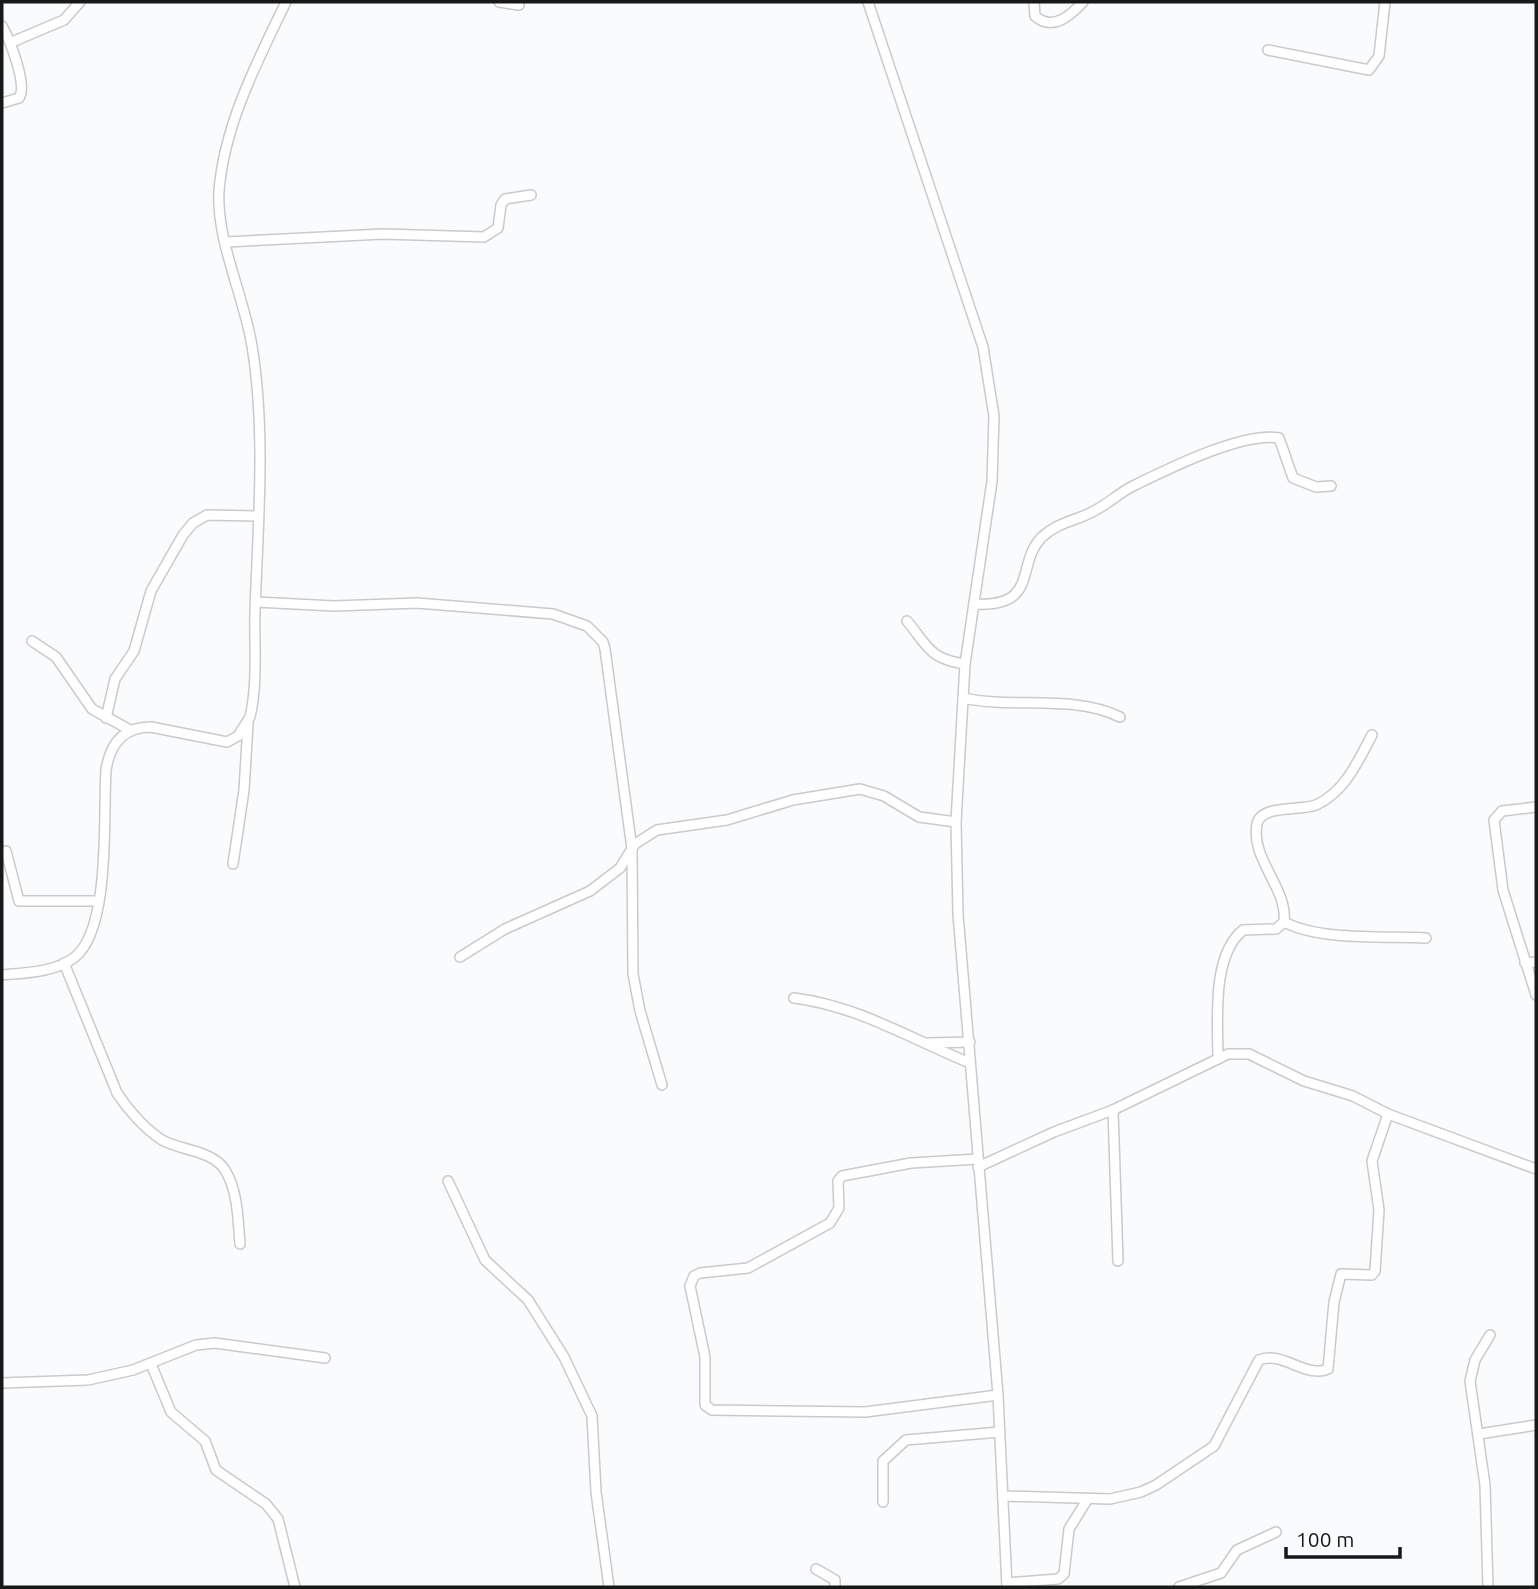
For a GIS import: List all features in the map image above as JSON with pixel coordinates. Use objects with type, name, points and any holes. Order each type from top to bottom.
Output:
[{"type":"street","points":[[12,42],[64,19],[80,2]]},
{"type":"street","points":[[233,864],[244,790],[248,722],[252,704],[258,516],[256,377],[248,322],[226,242],[219,198],[227,149],[251,77],[286,2]]},
{"type":"street","points":[[499,2],[519,5]]},
{"type":"street","points":[[868,2],[963,284],[989,372],[994,416],[993,467],[965,664],[956,822],[958,914],[998,1395],[1007,1585],[1058,1579],[1064,1574],[1069,1529],[1087,1500]]},
{"type":"street","points":[[1034,2],[1035,16],[1048,22],[1060,22],[1083,2]]},
{"type":"street","points":[[1268,50],[1369,70],[1379,56],[1385,2]]},
{"type":"street","points":[[2,26],[12,42],[22,95],[2,103]]},
{"type":"street","points":[[226,242],[383,234],[484,237],[498,228],[505,199],[531,195]]},
{"type":"street","points":[[974,604],[997,604],[1012,596],[1026,577],[1040,539],[1062,522],[1093,512],[1133,485],[1172,466],[1249,438],[1279,438],[1293,478],[1316,487],[1331,486]]},
{"type":"street","points":[[106,718],[115,679],[134,651],[151,591],[183,535],[193,523],[207,515],[258,516]]},
{"type":"street","points":[[256,602],[334,606],[417,603],[553,614],[587,626],[603,642],[632,849],[633,974],[640,1011],[662,1085]]},
{"type":"street","points":[[907,621],[932,654],[947,662],[965,664]]},
{"type":"street","points":[[32,641],[56,657],[92,709],[130,730]]},
{"type":"street","points":[[963,698],[990,703],[1092,708],[1120,717]]},
{"type":"street","points":[[2,975],[64,963],[74,958],[90,937],[98,901],[108,756],[114,743],[130,730],[151,727],[227,742],[239,736],[248,722]]},
{"type":"street","points":[[1284,922],[1282,901],[1259,846],[1257,824],[1260,817],[1268,813],[1315,806],[1332,795],[1350,777],[1372,735]]},
{"type":"street","points":[[460,957],[505,929],[590,891],[620,868],[632,849],[648,833],[657,830],[727,820],[793,800],[860,789],[884,796],[919,817],[956,822]]},
{"type":"street","points":[[1536,807],[1502,811],[1494,820],[1503,890],[1536,995]]},
{"type":"street","points":[[6,851],[19,901],[98,901]]},
{"type":"street","points":[[1284,922],[1295,928],[1325,933],[1426,938]]},
{"type":"street","points":[[1218,1059],[1218,992],[1230,949],[1243,930],[1276,929],[1284,922]]},
{"type":"street","points":[[1525,963],[1536,962]]},
{"type":"street","points":[[64,963],[117,1093],[125,1106],[160,1139],[204,1154],[224,1168],[232,1185],[240,1244]]},
{"type":"street","points":[[794,998],[848,1009],[970,1062]]},
{"type":"street","points":[[926,1043],[970,1042]]},
{"type":"street","points":[[998,1395],[864,1412],[712,1410],[705,1405],[705,1357],[690,1286],[700,1273],[748,1268],[830,1223],[839,1208],[838,1181],[842,1176],[911,1163],[978,1163],[1113,1110],[1228,1054],[1249,1054],[1304,1081],[1353,1096],[1388,1114],[1536,1169]]},
{"type":"street","points":[[1113,1110],[1118,1261]]},
{"type":"street","points":[[1004,1496],[1087,1500],[1141,1492],[1210,1450],[1259,1360],[1272,1358],[1314,1371],[1328,1369],[1334,1303],[1341,1274],[1372,1275],[1375,1271],[1379,1210],[1372,1161],[1388,1114]]},
{"type":"street","points":[[449,1181],[485,1260],[528,1300],[564,1357],[592,1416],[596,1492],[609,1587]]},
{"type":"street","points":[[1488,1587],[1485,1485],[1470,1381],[1475,1360],[1490,1335]]},
{"type":"street","points":[[2,1383],[88,1380],[151,1364],[196,1345],[215,1343],[325,1358]]},
{"type":"street","points":[[151,1364],[172,1412],[205,1441],[216,1470],[260,1499],[278,1519],[295,1587]]},
{"type":"street","points":[[1479,1434],[1536,1425]]},
{"type":"street","points":[[883,1502],[883,1461],[906,1440],[1000,1432]]},
{"type":"street","points":[[1179,1587],[1221,1573],[1237,1550],[1276,1532]]},
{"type":"street","points":[[816,1569],[835,1580],[835,1587]]}]
